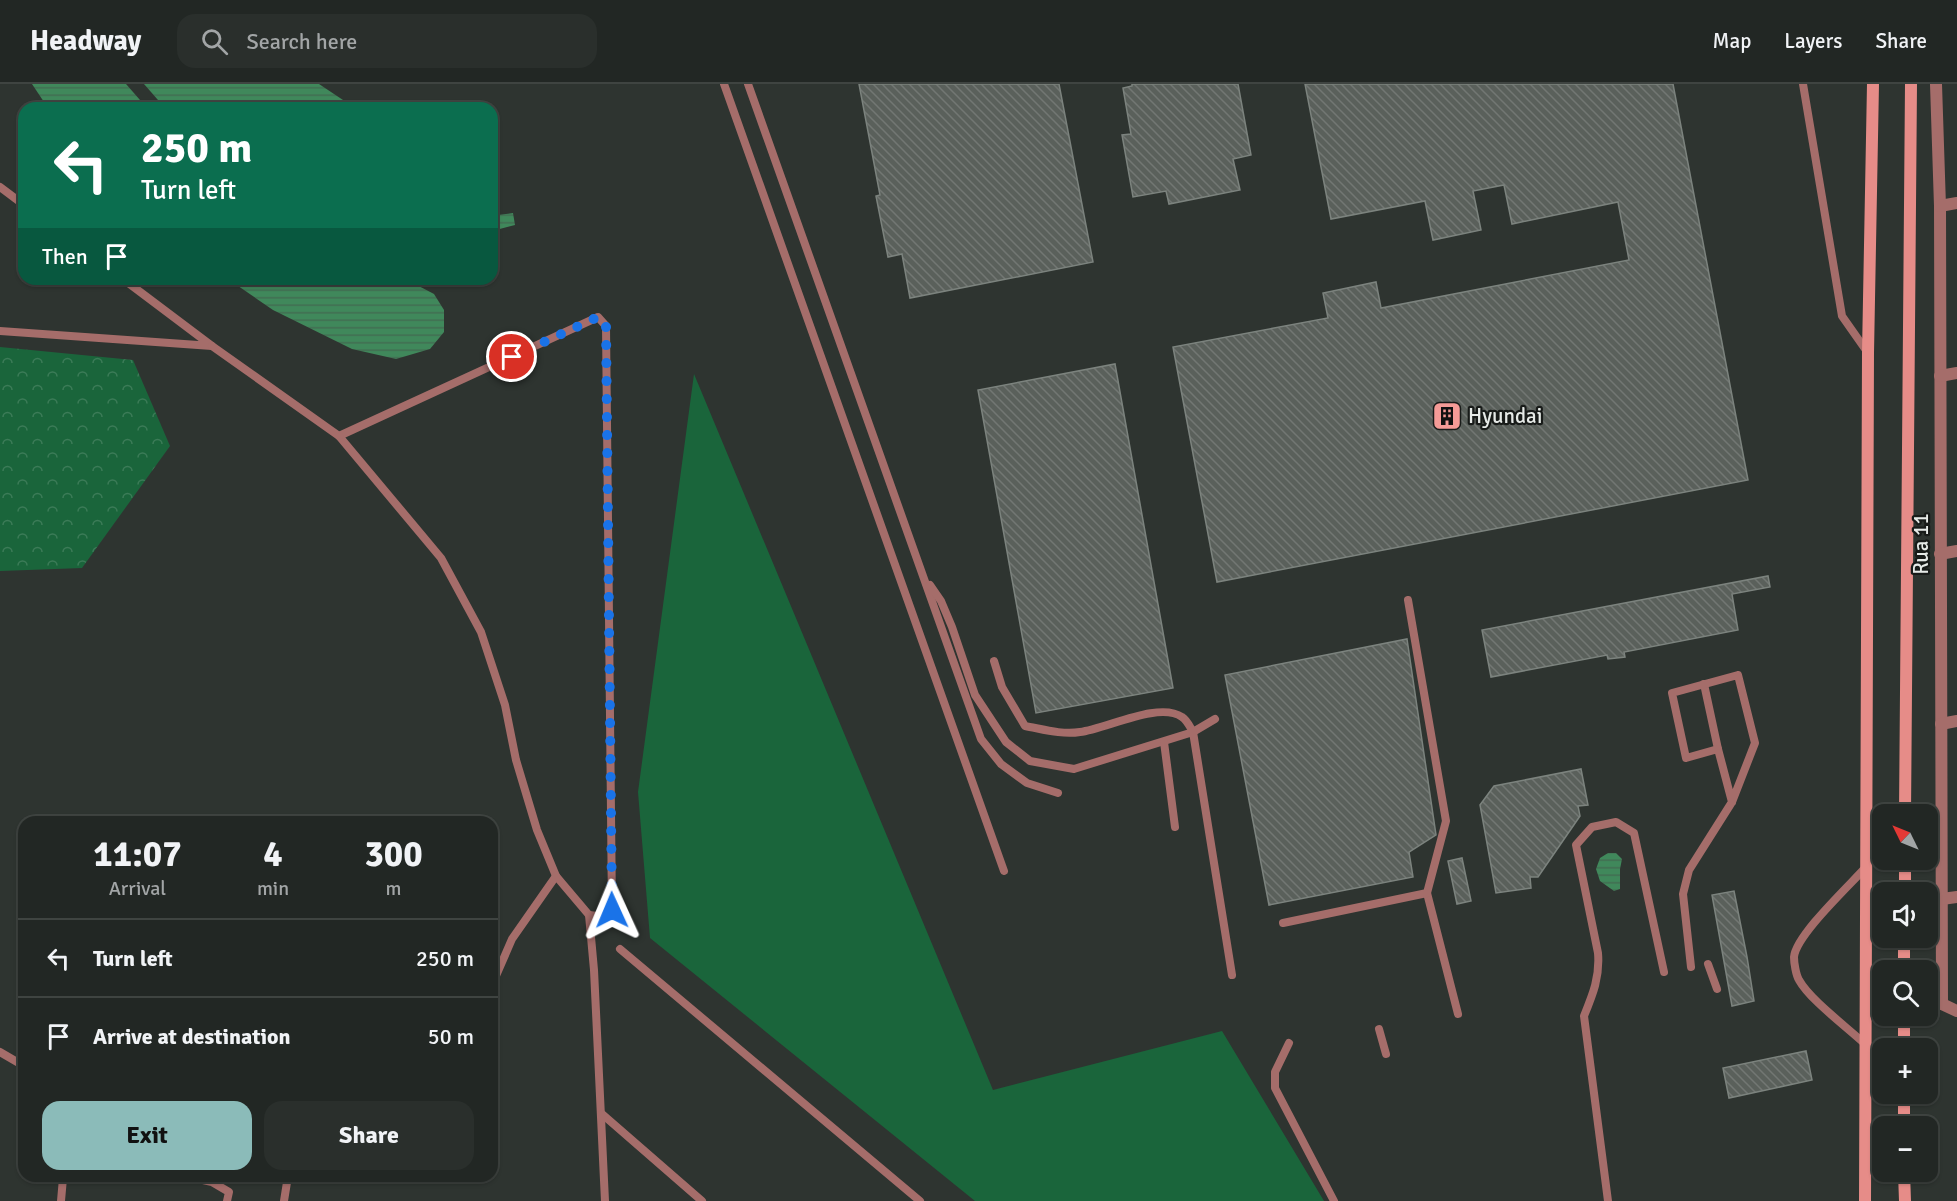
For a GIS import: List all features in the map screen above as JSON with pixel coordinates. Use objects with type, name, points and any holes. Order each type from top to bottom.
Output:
[{"type":"main road","points":[[1865,1201],[1868,353],[1873,84]]},
{"type":"main road","points":[[1905,804],[1911,84]]},
{"type":"main road","points":[[1905,1182],[1905,1201]]},
{"type":"street","name":"Rua 11","points":[[1936,84],[1940,206],[1942,1004]]},
{"type":"street","points":[[1940,206],[1957,203]]},
{"type":"street","points":[[1940,376],[1957,373]]},
{"type":"street","points":[[1940,554],[1957,551]]},
{"type":"street","points":[[1941,724],[1957,722]]},
{"type":"street","points":[[1942,899],[1957,897]]},
{"type":"street","points":[[1938,1004],[1957,1011]]},
{"type":"lane","points":[[724,84],[1004,871]]},
{"type":"lane","points":[[748,84],[981,739],[1001,764],[1027,783],[1058,793]]},
{"type":"lane","points":[[1803,84],[1842,316],[1868,353]]},
{"type":"lane","points":[[0,187],[18,200]]},
{"type":"lane","points":[[131,285],[339,436],[441,558],[481,632],[505,705],[516,760],[537,830],[556,876],[589,915],[594,970],[605,1201]]},
{"type":"lane","points":[[339,436],[598,317],[606,326],[612,910],[606,917],[589,915]]},
{"type":"lane","points":[[0,331],[212,346]]},
{"type":"lane","points":[[922,574],[941,601],[975,695],[1006,742],[1030,761],[1074,769],[1193,732],[1215,719]]},
{"type":"lane","points":[[1408,600],[1446,821],[1427,893],[1458,1014]]},
{"type":"lane","points":[[994,661],[1002,687],[1025,726],[1079,733],[1148,714],[1168,711],[1183,717],[1193,732],[1232,975]]},
{"type":"lane","points":[[1691,967],[1683,894],[1689,870],[1732,802],[1755,742],[1738,675],[1672,693],[1686,758],[1718,749]]},
{"type":"lane","points":[[1704,684],[1732,802]]},
{"type":"lane","points":[[1164,742],[1175,827]]},
{"type":"lane","points":[[1608,1201],[1584,1016],[1596,987],[1599,968],[1598,953],[1576,845],[1592,827],[1616,822],[1634,833],[1664,972]]},
{"type":"lane","points":[[1865,1044],[1806,990],[1797,977],[1794,956],[1816,921],[1866,867]]},
{"type":"lane","points":[[498,972],[512,939],[556,876]]},
{"type":"lane","points":[[1283,923],[1427,893]]},
{"type":"lane","points":[[620,949],[920,1201]]},
{"type":"lane","points":[[1708,964],[1717,989]]},
{"type":"lane","points":[[1379,1029],[1386,1054]]},
{"type":"lane","points":[[1289,1043],[1275,1072],[1275,1088],[1334,1201]]},
{"type":"lane","points":[[0,1052],[18,1062]]},
{"type":"lane","points":[[602,1114],[702,1201]]},
{"type":"lane","points":[[61,1201],[63,1182]]},
{"type":"lane","points":[[212,1182],[229,1192],[226,1201]]},
{"type":"lane","points":[[284,1201],[287,1182]]},
{"type":"green space","points":[[0,347],[133,360],[170,446],[82,568],[0,571]]},
{"type":"green space","points":[[694,374],[993,1090],[1222,1031],[1324,1201],[975,1201],[650,938],[638,792]]},
{"type":"shaded area","points":[[32,84],[126,84],[142,102],[44,102]]},
{"type":"shaded area","points":[[144,84],[319,84],[346,102],[160,102]]},
{"type":"shaded area","points":[[513,213],[515,225],[498,229],[498,215]]},
{"type":"shaded area","points":[[237,285],[417,285],[434,294],[444,310],[444,332],[430,349],[396,359],[352,349],[273,310]]},
{"type":"shaded area","points":[[1608,853],[1616,853],[1622,859],[1620,889],[1614,891],[1600,881],[1596,869],[1600,858]]},
{"type":"building","points":[[859,84],[1059,84],[1093,262],[910,298],[902,254],[888,257],[876,196],[880,195]]},
{"type":"building","points":[[1132,84],[1238,84],[1251,155],[1233,159],[1240,190],[1169,204],[1166,191],[1133,197],[1122,135],[1131,134],[1123,88],[1132,86]]},
{"type":"building","name":"Hyundai","points":[[1305,84],[1673,84],[1748,480],[1217,582],[1173,347],[1328,318],[1323,293],[1376,282],[1381,308],[1629,260],[1618,202],[1512,224],[1504,185],[1473,191],[1481,230],[1433,240],[1425,201],[1331,219]]},
{"type":"building","points":[[1115,364],[1173,688],[1036,713],[978,390]]},
{"type":"building","points":[[1768,576],[1770,587],[1732,594],[1738,630],[1624,652],[1625,657],[1608,659],[1607,655],[1491,677],[1482,630]]},
{"type":"building","points":[[1407,639],[1436,835],[1409,852],[1413,877],[1269,905],[1225,675]]},
{"type":"building","points":[[1581,769],[1588,805],[1578,806],[1580,816],[1538,877],[1530,877],[1531,888],[1496,893],[1480,805],[1494,786]]},
{"type":"building","points":[[1462,858],[1471,901],[1457,904],[1448,861]]},
{"type":"building","points":[[1734,891],[1754,1001],[1732,1006],[1712,895]]},
{"type":"building","points":[[1806,1051],[1812,1080],[1729,1098],[1723,1068]]},
{"type":"place","name":"Hyundai","points":[[1447,416]]},
{"type":"route","points":[[512,357],[598,317],[606,326],[612,910]]}]
